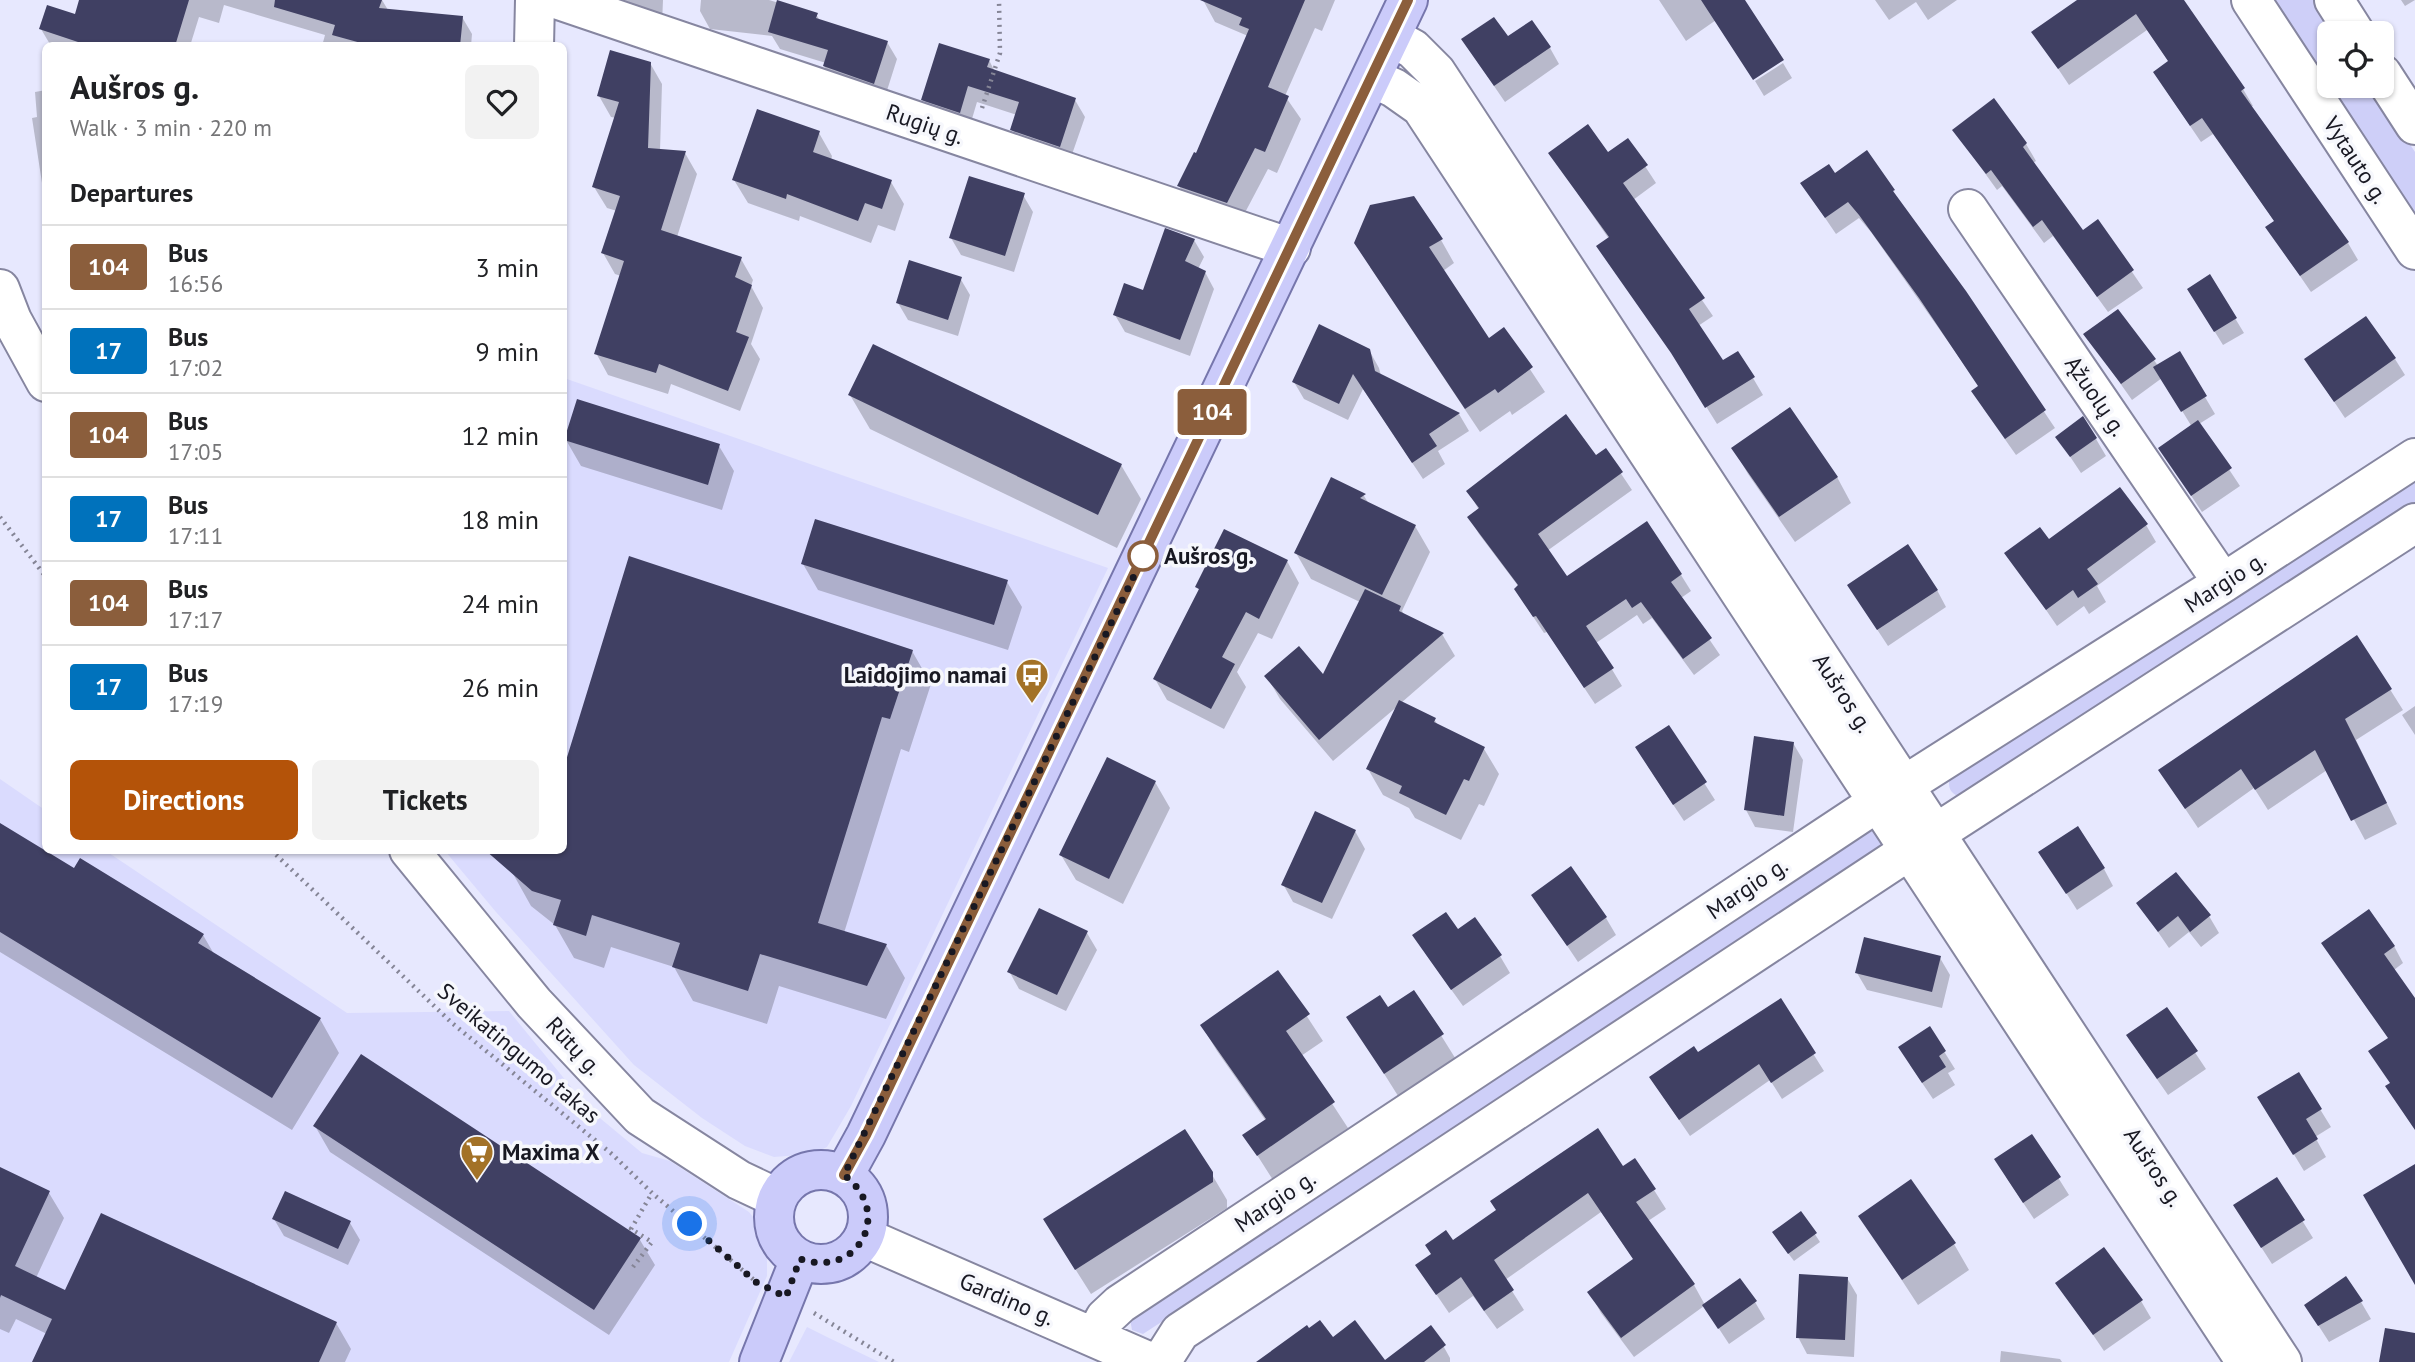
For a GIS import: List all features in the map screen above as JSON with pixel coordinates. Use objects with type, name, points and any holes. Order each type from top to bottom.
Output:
[{"type":"main road","points":[[844,1175],[866,1135],[1408,0]]},
{"type":"main road","points":[[814,1170],[830,1170],[844,1175],[856,1184],[864,1195],[869,1223],[864,1237],[856,1250],[844,1259],[814,1264],[800,1259],[788,1251],[780,1240],[774,1212],[778,1198],[786,1184],[799,1175],[814,1170]]},
{"type":"main road","points":[[760,1362],[800,1259]]},
{"type":"street","points":[[534,42],[535,0]]},
{"type":"street","name":"Rugių g.","points":[[559,0],[1291,248]]},
{"type":"street","name":"Vytauto g.","points":[[2251,0],[2415,250]]},
{"type":"street","points":[[2333,0],[2347,21]]},
{"type":"street","name":"Aušros g.","points":[[1391,37],[1413,49],[1436,72],[1922,842],[2246,1362]]},
{"type":"street","name":"Aušros g.","points":[[1371,78],[1421,107],[1891,794]]},
{"type":"street","points":[[2394,93],[2415,125]]},
{"type":"street","name":"Ąžuolų g.","points":[[1968,209],[2223,583]]},
{"type":"street","points":[[0,289],[12,320],[42,375]]},
{"type":"street","name":"Margio g.","points":[[1095,1337],[1105,1318],[1120,1304],[1891,794],[2415,458]]},
{"type":"street","points":[[1161,1362],[1180,1332],[1922,842],[2415,523]]},
{"type":"street","name":"Aušros g.","points":[[1922,842],[2282,1362]]},
{"type":"street","name":"Rūtų g.","points":[[412,854],[534,1003],[640,1116],[739,1180],[778,1198]]},
{"type":"street","name":"Gardino g.","points":[[864,1237],[1150,1362]]},
{"type":"path","points":[[972,140],[1000,53],[999,0]]},
{"type":"path","points":[[0,517],[42,572]]},
{"type":"path","name":"Sveikatingumo takas","points":[[275,854],[452,1023],[612,1154],[652,1193],[756,1282],[894,1362]]},
{"type":"path","points":[[633,1267],[652,1242],[631,1229],[652,1193]]},
{"type":"shaded area","points":[[2274,0],[2316,0],[2329,21],[2317,21],[2317,66]]},
{"type":"shaded area","points":[[2338,98],[2380,98],[2415,152],[2415,216]]},
{"type":"shaded area","points":[[567,379],[1108,568],[851,1106],[827,1147],[812,1154],[774,1157],[745,1146],[702,1118],[634,1065],[448,854],[567,854]]},
{"type":"shaded area","points":[[2415,470],[2415,509],[1969,800],[1953,793],[1949,787],[1952,771]]},
{"type":"shaded area","points":[[0,779],[42,808],[42,854],[110,854],[347,1013],[509,1011],[589,1109],[642,1153],[670,1161],[749,1212],[767,1241],[767,1276],[729,1362],[0,1362]]},
{"type":"shaded area","points":[[1875,823],[1888,841],[1880,853],[1143,1334],[1132,1330],[1130,1319]]},
{"type":"shaded area","points":[[807,1327],[829,1338],[879,1362],[789,1362]]},
{"type":"building","points":[[79,0],[189,0],[176,42],[78,42],[39,29],[47,5],[75,14]]},
{"type":"building","points":[[275,0],[382,0],[379,8],[463,16],[460,42],[357,42],[332,35],[335,25],[274,7]]},
{"type":"building","points":[[777,0],[818,13],[816,18],[888,41],[874,84],[823,66],[828,50],[768,32]]},
{"type":"building","points":[[1200,0],[1305,0],[1268,87],[1289,96],[1265,152],[1255,148],[1227,203],[1177,186],[1194,152],[1196,153],[1249,29],[1239,25],[1242,18]]},
{"type":"building","points":[[1701,0],[1745,0],[1784,60],[1753,80]]},
{"type":"building","points":[[2077,0],[2184,0],[2245,88],[2241,91],[2349,242],[2300,276],[2265,227],[2274,221],[2202,118],[2190,126],[2153,72],[2168,61],[2136,14],[2058,69],[2031,32]]},
{"type":"building","points":[[1494,17],[1508,36],[1532,20],[1551,47],[1494,86],[1461,39]]},
{"type":"building","points":[[939,43],[990,59],[987,67],[1076,98],[1060,147],[1010,130],[1019,102],[968,86],[960,113],[921,100]]},
{"type":"building","points":[[610,50],[651,62],[648,148],[686,151],[661,230],[742,257],[735,277],[752,285],[736,332],[749,337],[728,391],[659,364],[656,373],[594,354],[624,261],[601,253],[620,196],[592,187],[619,102],[597,96]]},
{"type":"building","points":[[1994,98],[2027,143],[2023,147],[2083,230],[2098,219],[2134,270],[2097,297],[2042,220],[2033,227],[1991,170],[1986,174],[1952,130]]},
{"type":"building","points":[[757,109],[820,131],[813,152],[892,180],[882,209],[865,203],[858,221],[787,194],[786,199],[732,180]]},
{"type":"building","points":[[1588,124],[1608,152],[1628,138],[1648,165],[1623,183],[1705,298],[1689,309],[1723,360],[1738,351],[1755,377],[1705,408],[1671,353],[1596,246],[1609,237],[1548,153]]},
{"type":"building","points":[[1867,150],[2046,410],[2005,439],[1971,391],[1978,386],[1859,215],[1848,202],[1825,218],[1800,183],[1829,164],[1835,173]]},
{"type":"building","points":[[969,176],[1025,193],[1005,256],[949,238]]},
{"type":"building","points":[[1414,196],[1443,239],[1429,247],[1489,338],[1504,327],[1533,367],[1498,393],[1495,389],[1465,409],[1354,243],[1370,205]]},
{"type":"building","points":[[1165,228],[1195,239],[1185,261],[1206,271],[1180,340],[1113,315],[1124,283],[1143,290]]},
{"type":"building","points":[[909,260],[962,277],[948,320],[896,303]]},
{"type":"building","points":[[2210,274],[2237,318],[2214,332],[2187,289]]},
{"type":"building","points":[[2118,309],[2156,359],[2121,384],[2083,334]]},
{"type":"building","points":[[2366,316],[2396,358],[2334,402],[2304,359]]},
{"type":"building","points":[[1319,324],[1370,349],[1375,371],[1460,413],[1429,434],[1437,446],[1412,463],[1353,374],[1339,404],[1292,382]]},
{"type":"building","points":[[873,344],[1122,464],[1098,515],[848,395]]},
{"type":"building","points":[[2180,351],[2207,396],[2181,412],[2153,367]]},
{"type":"building","points":[[577,399],[720,444],[708,485],[567,441],[567,431]]},
{"type":"building","points":[[1790,407],[1838,477],[1779,517],[1731,448]]},
{"type":"building","points":[[1566,414],[1596,455],[1606,448],[1623,472],[1538,534],[1567,576],[1647,521],[1682,574],[1671,582],[1712,638],[1683,659],[1641,602],[1632,608],[1626,599],[1586,626],[1614,668],[1584,688],[1536,616],[1533,617],[1514,589],[1518,585],[1467,517],[1479,508],[1466,491]]},
{"type":"building","points":[[2083,416],[2097,438],[2070,457],[2055,437]]},
{"type":"building","points":[[2198,420],[2232,468],[2191,496],[2158,448]]},
{"type":"building","points":[[1331,477],[1366,494],[1360,498],[1416,525],[1382,595],[1294,553]]},
{"type":"building","points":[[2120,487],[2148,524],[2087,569],[2098,584],[2078,598],[2073,590],[2046,610],[2004,553],[2040,527],[2049,539]]},
{"type":"building","points":[[815,519],[1008,580],[994,625],[801,564]]},
{"type":"building","points":[[1224,529],[1288,560],[1259,619],[1246,612],[1222,657],[1235,664],[1211,709],[1153,679],[1199,589],[1195,587]]},
{"type":"building","points":[[1908,544],[1938,590],[1877,630],[1847,585]]},
{"type":"building","points":[[629,556],[913,650],[890,719],[882,717],[818,923],[887,944],[867,986],[760,954],[748,991],[672,967],[680,943],[592,915],[586,936],[553,925],[561,900],[532,891],[490,854],[567,854],[567,757]]},
{"type":"building","points":[[1365,589],[1401,606],[1399,611],[1444,633],[1319,740],[1264,676],[1299,646],[1323,674]]},
{"type":"building","points":[[2357,635],[2392,689],[2345,719],[2387,803],[2351,821],[2315,750],[2255,790],[2241,769],[2185,809],[2158,770]]},
{"type":"building","points":[[1399,700],[1436,718],[1434,722],[1485,747],[1469,781],[1464,779],[1446,815],[1399,793],[1402,786],[1366,769]]},
{"type":"building","points":[[1669,725],[1707,782],[1673,805],[1635,747]]},
{"type":"building","points":[[1754,736],[1794,742],[1784,816],[1744,810]]},
{"type":"building","points":[[1107,757],[1156,781],[1109,879],[1059,855]]},
{"type":"building","points":[[1315,811],[1356,830],[1322,903],[1281,885]]},
{"type":"building","points":[[0,823],[42,849],[42,854],[51,854],[74,868],[80,858],[204,934],[198,943],[321,1018],[272,1098],[0,932]]},
{"type":"building","points":[[2078,826],[2105,868],[2066,894],[2038,852]]},
{"type":"building","points":[[1571,866],[1607,917],[1567,946],[1531,895]]},
{"type":"building","points":[[2176,872],[2211,915],[2190,932],[2178,916],[2158,932],[2136,903]]},
{"type":"building","points":[[1039,908],[1088,931],[1057,995],[1007,972]]},
{"type":"building","points":[[2369,909],[2395,946],[2384,954],[2415,998],[2415,1130],[2385,1086],[2390,1083],[2368,1051],[2388,1038],[2321,943]]},
{"type":"building","points":[[1446,912],[1458,929],[1475,917],[1502,955],[1451,990],[1412,935]]},
{"type":"building","points":[[1864,937],[1941,956],[1932,992],[1855,973]]},
{"type":"building","points":[[1278,970],[1310,1014],[1286,1031],[1335,1102],[1257,1156],[1242,1135],[1266,1119],[1200,1025]]},
{"type":"building","points":[[1414,990],[1444,1034],[1384,1074],[1346,1017],[1380,995],[1388,1007]]},
{"type":"building","points":[[1781,998],[1816,1053],[1771,1083],[1759,1064],[1679,1120],[1649,1077],[1694,1046],[1698,1052]]},
{"type":"building","points":[[2167,1007],[2198,1051],[2157,1079],[2126,1035]]},
{"type":"building","points":[[1930,1026],[1946,1051],[1939,1056],[1946,1067],[1922,1083],[1898,1047]]},
{"type":"building","name":"Maxima X","points":[[361,1054],[641,1238],[594,1310],[313,1126]]},
{"type":"building","points":[[2299,1072],[2322,1109],[2306,1119],[2318,1139],[2293,1155],[2257,1097]]},
{"type":"building","points":[[1598,1128],[1623,1166],[1635,1158],[1656,1189],[1636,1202],[1695,1284],[1621,1338],[1587,1292],[1633,1259],[1588,1193],[1494,1260],[1514,1290],[1484,1311],[1461,1277],[1436,1295],[1415,1265],[1431,1254],[1425,1245],[1446,1230],[1453,1240],[1496,1210],[1490,1201]]},
{"type":"building","points":[[1185,1129],[1213,1172],[1213,1182],[1075,1270],[1043,1219]]},
{"type":"building","points":[[2032,1134],[2061,1177],[2023,1203],[1994,1159]]},
{"type":"building","points":[[2415,1164],[2415,1285],[2363,1195]]},
{"type":"building","points":[[0,1167],[50,1191],[15,1266],[65,1290],[101,1213],[337,1322],[319,1362],[32,1362],[52,1319],[1,1295],[0,1298]]},
{"type":"building","points":[[2277,1177],[2305,1220],[2261,1248],[2233,1205]]},
{"type":"building","points":[[1911,1179],[1956,1243],[1902,1280],[1858,1216]]},
{"type":"building","points":[[285,1191],[351,1221],[338,1249],[272,1219]]},
{"type":"building","points":[[1801,1211],[1817,1233],[1788,1254],[1772,1232]]},
{"type":"building","points":[[2104,1247],[2143,1300],[2093,1335],[2055,1283]]},
{"type":"building","points":[[1799,1274],[1848,1277],[1845,1340],[1796,1338]]},
{"type":"building","points":[[2346,1276],[2363,1301],[2318,1326],[2304,1305]]},
{"type":"building","points":[[1740,1278],[1757,1301],[1718,1329],[1702,1305]]},
{"type":"building","points":[[1320,1320],[1333,1337],[1355,1320],[1385,1360],[1431,1325],[1446,1345],[1424,1362],[1256,1362],[1307,1325],[1309,1328]]},
{"type":"building","points":[[2385,1328],[2415,1333],[2415,1362],[2379,1362]]},
{"type":"bus line","name":"104","points":[[844,1175],[866,1135],[1408,0]]},
{"type":"place","name":"Aušros g.","points":[[1143,556]]},
{"type":"place","name":"Laidojimo namai","points":[[1032,705]]},
{"type":"place","name":"Maxima X","points":[[477,1182]]},
{"type":"route","points":[[690,1224],[756,1282],[786,1297],[800,1259],[814,1264],[829,1263],[844,1259],[856,1250],[869,1223],[868,1209],[864,1195],[856,1184],[844,1175],[866,1135],[1148,547],[1143,556]]}]
